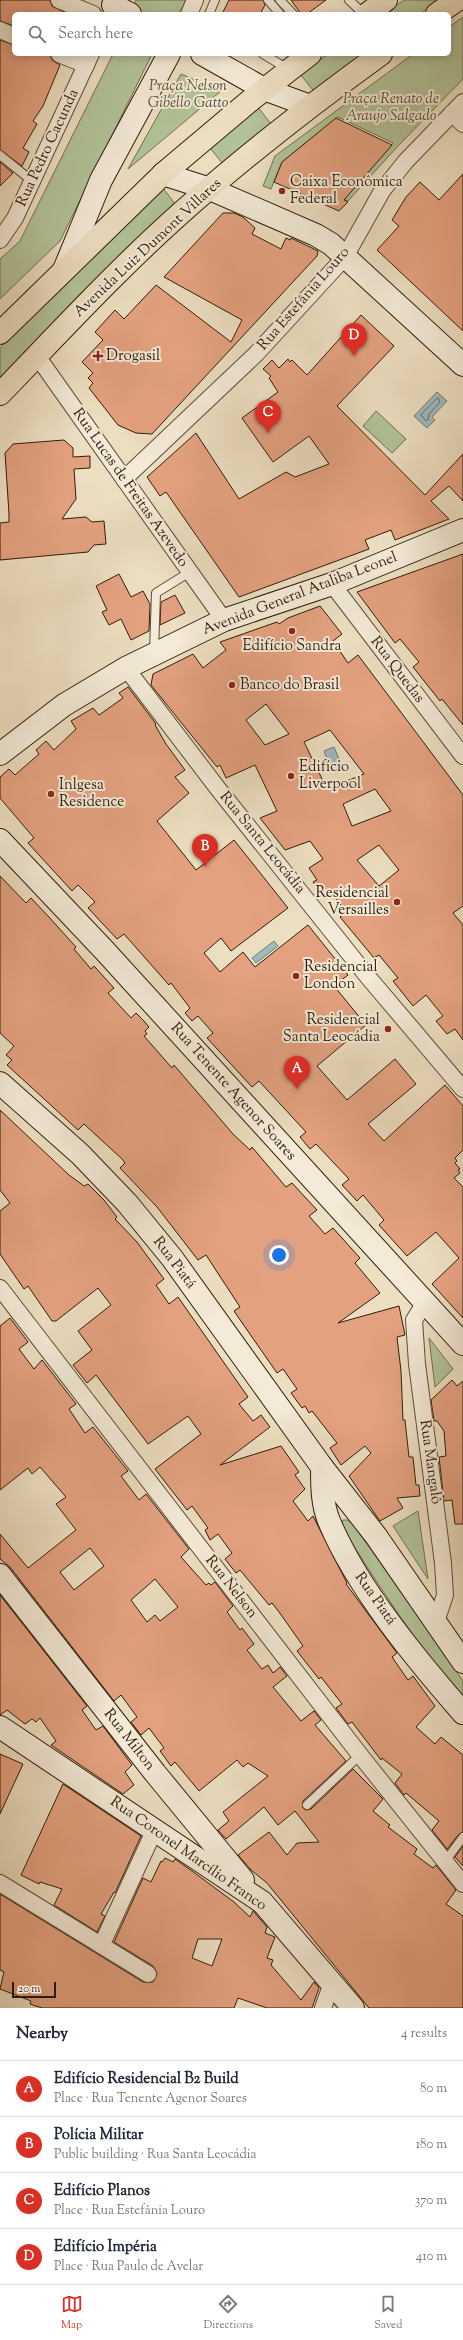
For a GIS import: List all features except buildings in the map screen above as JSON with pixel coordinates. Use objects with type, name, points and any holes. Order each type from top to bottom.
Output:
[{"type":"main road","points":[[368,12],[386,0]]},
{"type":"main road","points":[[440,12],[457,0]]},
{"type":"main road","points":[[0,333],[163,174],[264,89],[307,56]]},
{"type":"main road","name":"Avenida Luiz Dumont Villares","points":[[0,394],[181,213],[310,106],[378,56]]},
{"type":"street","points":[[59,0],[88,12]]},
{"type":"street","points":[[190,12],[195,0]]},
{"type":"street","points":[[0,30],[12,35]]},
{"type":"street","points":[[69,56],[89,60]]},
{"type":"street","points":[[64,270],[101,180],[168,56]]},
{"type":"street","points":[[206,56],[264,89],[310,106]]},
{"type":"street","name":"Rua Pedro Cacunda","points":[[0,240],[15,218],[89,60]]},
{"type":"street","name":"Rua Estefânia Louro","points":[[124,479],[256,354],[345,257],[382,191],[406,161],[457,118],[463,102]]},
{"type":"street","points":[[163,174],[210,189],[316,235],[331,244],[463,365]]},
{"type":"street","name":"Rua Lucas de Freitas Azevedo","points":[[37,356],[224,620]]},
{"type":"street","name":"Avenida General Ataliba Leonel","points":[[0,754],[64,705],[126,668],[224,620],[332,584],[463,530]]},
{"type":"street","name":"Rua Quedas","points":[[332,584],[460,745]]},
{"type":"street","name":"Rua Santa Leocádia","points":[[126,668],[219,790],[363,971],[463,1089]]},
{"type":"street","name":"Rua Tenente Agenor Soares","points":[[0,840],[104,950],[424,1304],[463,1344]]},
{"type":"street","name":"Rua Piatá","points":[[0,1083],[80,1154],[127,1203],[172,1258],[322,1467],[354,1507],[463,1662]]},
{"type":"street","name":"Rua Nelson","points":[[0,1288],[360,1755],[463,1884]]},
{"type":"street","name":"Rua Mangalô","points":[[424,1304],[414,1320],[417,1364],[443,1563],[445,1595],[436,1622]]},
{"type":"street","name":"Rua Piatá","points":[[322,1467],[323,1499],[329,1521],[358,1576],[423,1667],[463,1713]]},
{"type":"street","points":[[326,1511],[334,1503],[343,1503],[354,1507]]},
{"type":"street","name":"Rua Milton","points":[[0,1575],[181,1806],[262,1902]]},
{"type":"street","name":"Rua Coronel Marcílio Franco","points":[[0,1727],[155,1829],[262,1902],[353,2008]]},
{"type":"street","points":[[102,1944],[155,1829],[177,1824],[181,1818],[181,1806]]},
{"type":"street","points":[[0,1883],[102,1944],[148,1974]]},
{"type":"street","points":[[323,2008],[332,1983]]},
{"type":"lane","points":[[210,12],[215,0]]},
{"type":"lane","points":[[268,0],[278,12]]},
{"type":"lane","points":[[280,0],[291,12]]},
{"type":"lane","points":[[349,0],[363,12]]},
{"type":"lane","points":[[266,56],[289,69]]},
{"type":"lane","points":[[0,155],[32,180]]},
{"type":"lane","points":[[154,654],[156,593],[190,572]]},
{"type":"lane","points":[[307,1805],[360,1755]]},
{"type":"lane","points":[[444,1862],[463,1837]]},
{"type":"green space","points":[[136,0],[186,0],[180,12],[131,12]]},
{"type":"green space","points":[[404,0],[440,0],[423,12],[387,12]]},
{"type":"green space","name":"Praça Renato de Araujo Salgado","points":[[463,17],[463,79],[398,146],[348,201],[340,198],[374,146],[386,152],[393,143],[338,117],[282,162],[271,189],[263,186],[275,156],[410,56],[451,56],[451,26]]},
{"type":"green space","points":[[112,56],[151,56],[60,241],[0,299],[0,259],[20,241]]},
{"type":"green space","points":[[325,56],[361,56],[313,90],[300,74]]},
{"type":"green space","name":"Praça Nelson Gibello Gatto","points":[[181,74],[221,91],[128,169]]},
{"type":"green space","points":[[258,107],[271,124],[223,164],[210,148]]},
{"type":"green space","points":[[163,188],[175,204],[27,349],[0,379],[0,348]]},
{"type":"green space","points":[[376,411],[406,439],[392,453],[363,426]]},
{"type":"green space","points":[[429,1338],[453,1369],[435,1387]]},
{"type":"green space","points":[[418,1511],[428,1579],[393,1526]]},
{"type":"green space","points":[[343,1520],[347,1520],[353,1524],[463,1681],[463,1700],[430,1658],[384,1593],[341,1526]]},
{"type":"water","points":[[437,392],[447,401],[432,417],[435,420],[427,428],[414,416]]},
{"type":"water","points":[[334,747],[342,766],[331,770],[324,751]]},
{"type":"water","points":[[274,941],[278,946],[256,963],[252,958]]},
{"type":"place","name":"Caixa Econômica Federal","points":[[282,191]]},
{"type":"place","name":"Drogasil","points":[[98,356]]},
{"type":"place","name":"Edifício Impéria","points":[[354,356]]},
{"type":"place","name":"Edifício Planos","points":[[268,433]]},
{"type":"place","name":"Edifício Sandra","points":[[292,631]]},
{"type":"place","name":"Banco do Brasil","points":[[232,685]]},
{"type":"place","name":"Edifício Liverpool","points":[[291,776]]},
{"type":"place","name":"Inlgesa Residence","points":[[51,794]]},
{"type":"place","name":"Polícia Militar","points":[[205,867]]},
{"type":"place","name":"Residencial Versailles","points":[[397,902]]},
{"type":"place","name":"Residencial London","points":[[296,976]]},
{"type":"place","name":"Residencial Santa Leocádia","points":[[388,1029]]},
{"type":"place","name":"Edifício Residencial B2 Build","points":[[297,1089]]}]
